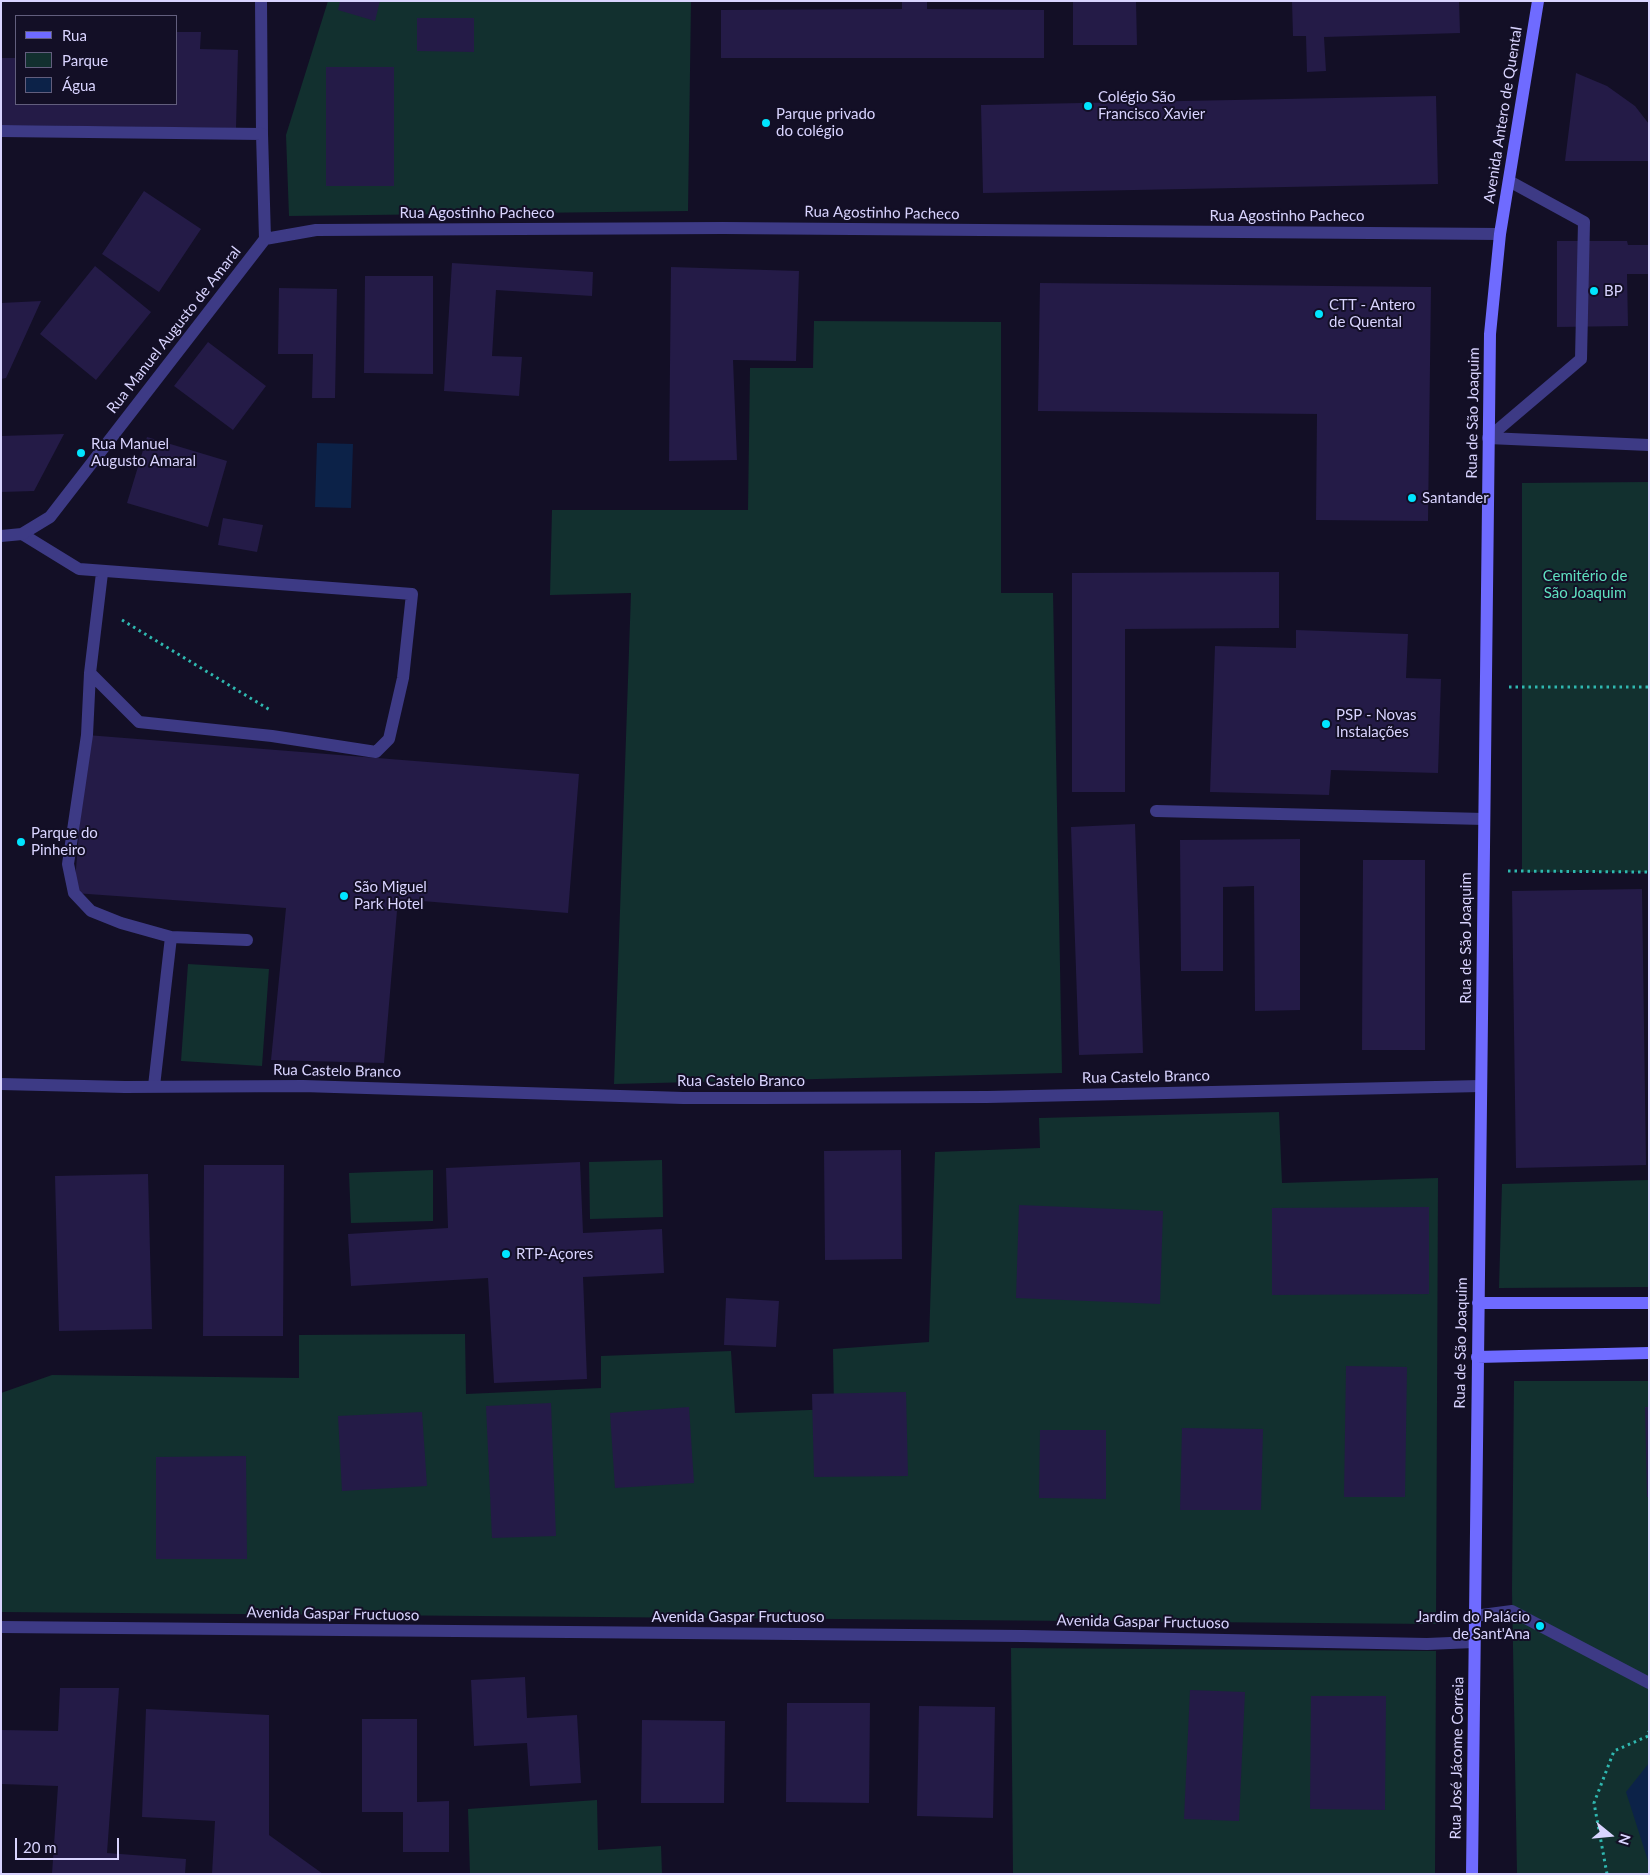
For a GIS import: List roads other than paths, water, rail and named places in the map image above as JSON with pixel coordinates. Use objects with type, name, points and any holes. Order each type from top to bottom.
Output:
[{"type":"main road","name":"Avenida Antero de Quental","points":[[1500,234],[1538,1]]},
{"type":"main road","name":"Rua de São Joaquim","points":[[1474,1642],[1488,438],[1490,334],[1500,234]]},
{"type":"main road","points":[[1478,1303],[1649,1303]]},
{"type":"main road","points":[[1477,1357],[1649,1353]]},
{"type":"main road","name":"Rua José Jácome Correia","points":[[1472,1874],[1474,1642]]},
{"type":"street","points":[[260,1],[265,239]]},
{"type":"street","points":[[1,130],[262,134]]},
{"type":"street","points":[[1488,438],[1582,359],[1584,222],[1509,181]]},
{"type":"street","name":"Rua Agostinho Pacheco","points":[[265,239],[316,230],[723,228],[1500,234]]},
{"type":"street","name":"Rua Manuel Augusto de Amaral","points":[[1,536],[22,534],[50,517],[265,239]]},
{"type":"street","points":[[1488,438],[1649,445]]},
{"type":"street","points":[[22,534],[78,569],[412,594],[403,678],[389,739],[376,752],[272,736],[139,722],[90,673]]},
{"type":"street","points":[[102,572],[90,673],[87,735],[68,864],[74,893],[91,910],[121,922],[171,937],[247,940]]},
{"type":"street","points":[[1156,811],[1484,819]]},
{"type":"street","points":[[154,1086],[171,937]]},
{"type":"street","name":"Rua Castelo Branco","points":[[1,1084],[302,1086],[682,1098],[987,1096],[1481,1086]]},
{"type":"street","points":[[1474,1616],[1512,1611],[1649,1683]]},
{"type":"street","name":"Avenida Gaspar Fructuoso","points":[[1,1626],[1003,1636],[1427,1644],[1474,1642]]},
{"type":"water","points":[[317,443],[353,444],[351,508],[315,507]]},
{"type":"water","points":[[1649,1763],[1649,1864],[1626,1792]]},
{"type":"place","name":"Colégio São Francisco Xavier","points":[[1088,106]]},
{"type":"place","name":"Parque privado do colégio","points":[[766,123]]},
{"type":"place","name":"BP","points":[[1594,291]]},
{"type":"place","name":"CTT - Antero de Quental","points":[[1319,314]]},
{"type":"place","name":"Rua Manuel Augusto Amaral","points":[[81,453]]},
{"type":"place","name":"Santander","points":[[1412,498]]},
{"type":"place","name":"PSP - Novas Instalações","points":[[1326,724]]},
{"type":"place","name":"Parque do Pinheiro","points":[[21,842]]},
{"type":"place","name":"São Miguel Park Hotel","points":[[344,896]]},
{"type":"place","name":"RTP-Açores","points":[[506,1254]]},
{"type":"place","name":"Jardim do Palácio de Sant'Ana","points":[[1540,1626]]},
{"type":"park label","name":"Cemitério de São Joaquim","points":[[1585,584]]}]
